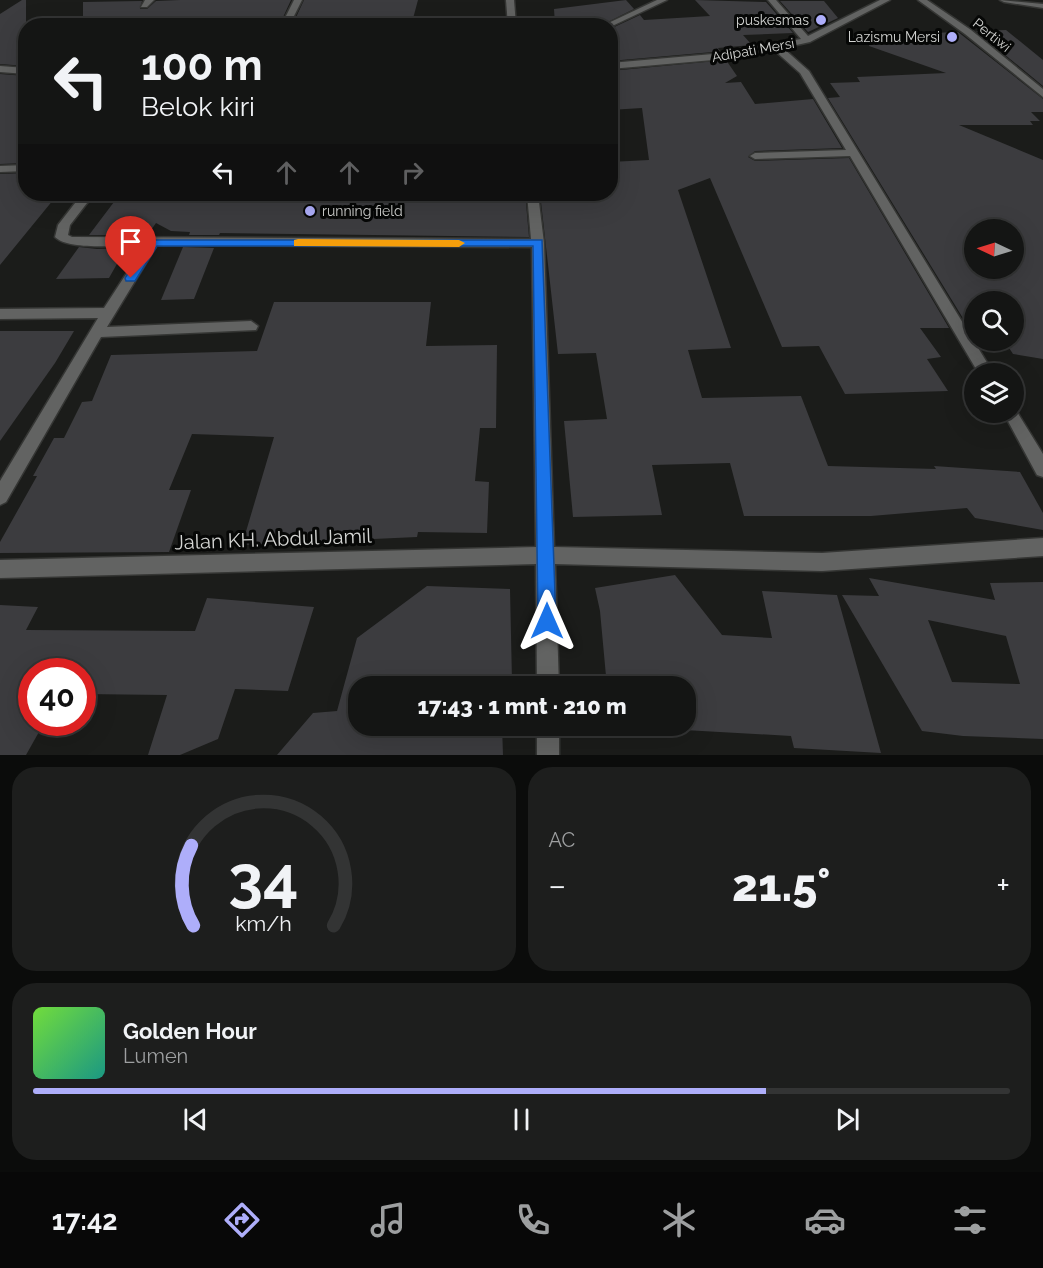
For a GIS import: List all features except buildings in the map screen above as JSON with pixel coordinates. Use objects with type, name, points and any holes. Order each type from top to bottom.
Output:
[{"type":"street","points":[[289,18],[298,0]]},
{"type":"street","points":[[510,0],[512,18]]},
{"type":"street","points":[[618,21],[663,0]]},
{"type":"street","points":[[772,0],[807,40]]},
{"type":"street","name":"Adipati Mersi","points":[[618,65],[712,57],[807,40],[886,0]]},
{"type":"street","name":"Pertiwi","points":[[922,0],[968,32],[1043,94]]},
{"type":"street","points":[[1004,0],[1043,6]]},
{"type":"street","points":[[776,47],[790,57],[853,153],[980,363]]},
{"type":"street","points":[[755,156],[853,153]]},
{"type":"street","points":[[0,169],[18,168]]},
{"type":"street","points":[[83,201],[64,225],[61,237],[70,241],[538,243]]},
{"type":"street","points":[[534,201],[538,243],[548,676]]},
{"type":"street","points":[[0,497],[99,332],[108,313],[153,242]]},
{"type":"street","points":[[0,314],[108,313]]},
{"type":"street","points":[[99,332],[250,326]]},
{"type":"street","points":[[1017,423],[1043,470]]},
{"type":"street","name":"Jalan KH. Abdul Jamil","points":[[0,569],[546,555],[822,562],[1043,547]]},
{"type":"street","points":[[548,736],[548,755]]},
{"type":"slow traffic","points":[[298,243],[459,243]]},
{"type":"place","name":"puskesmas","points":[[821,20]]},
{"type":"place","name":"Lazismu Mersi","points":[[952,37]]},
{"type":"place","name":"running field","points":[[310,211]]},
{"type":"route","points":[[131,278],[153,242],[538,243],[547,621]]}]
